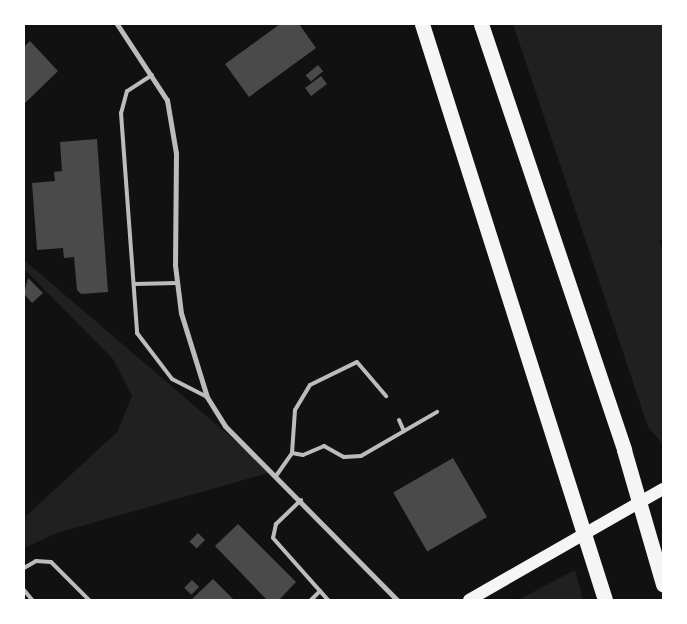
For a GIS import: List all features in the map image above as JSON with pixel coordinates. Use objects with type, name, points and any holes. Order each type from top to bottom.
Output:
[{"type":"highway","points":[[422,24],[603,594]]},
{"type":"highway","points":[[481,24],[624,450],[663,584]]},
{"type":"highway","points":[[654,553],[663,572]]},
{"type":"main road","points":[[468,600],[663,489]]},
{"type":"street","points":[[117,24],[167,100],[176,152],[177,283],[192,356],[207,397],[225,426],[301,500],[398,600]]},
{"type":"lane","points":[[152,75],[128,91],[121,113],[134,284],[142,344],[172,379],[193,394],[207,397]]},
{"type":"lane","points":[[134,284],[177,283]]},
{"type":"lane","points":[[276,476],[292,453],[295,410],[310,385],[357,362],[386,396]]},
{"type":"lane","points":[[292,453],[303,455],[324,446],[344,457],[361,456],[437,412]]},
{"type":"lane","points":[[399,420],[404,431]]},
{"type":"lane","points":[[301,500],[276,524],[273,538],[328,600]]},
{"type":"lane","points":[[24,568],[36,561],[51,562],[89,600]]},
{"type":"lane","points":[[24,590],[32,600]]},
{"type":"lane","points":[[311,600],[320,591]]},
{"type":"shaded area","points":[[513,24],[663,24],[663,239],[659,241],[663,250],[663,444],[648,427]]},
{"type":"shaded area","points":[[24,260],[272,472],[57,533],[24,548],[24,518],[117,432],[132,396],[113,359],[24,269]]},
{"type":"shaded area","points":[[575,570],[583,600],[518,600]]},
{"type":"building","points":[[280,24],[299,24],[316,48],[249,97],[225,64]]},
{"type":"building","points":[[30,41],[58,71],[24,104],[24,47]]},
{"type":"building","points":[[318,65],[323,71],[311,81],[306,75]]},
{"type":"building","points":[[321,76],[327,84],[311,96],[305,88]]},
{"type":"building","points":[[97,139],[108,292],[81,294],[77,290],[74,257],[64,258],[63,248],[37,250],[32,183],[55,181],[54,172],[62,171],[60,142]]},
{"type":"building","points":[[28,278],[43,293],[32,303],[24,294]]},
{"type":"building","points":[[453,458],[487,517],[427,551],[393,492]]},
{"type":"building","points":[[238,524],[296,582],[279,600],[267,600],[215,546]]},
{"type":"building","points":[[198,533],[205,540],[197,549],[190,541]]},
{"type":"building","points":[[213,579],[234,600],[191,600]]},
{"type":"building","points":[[192,580],[199,587],[191,595],[184,588]]}]
